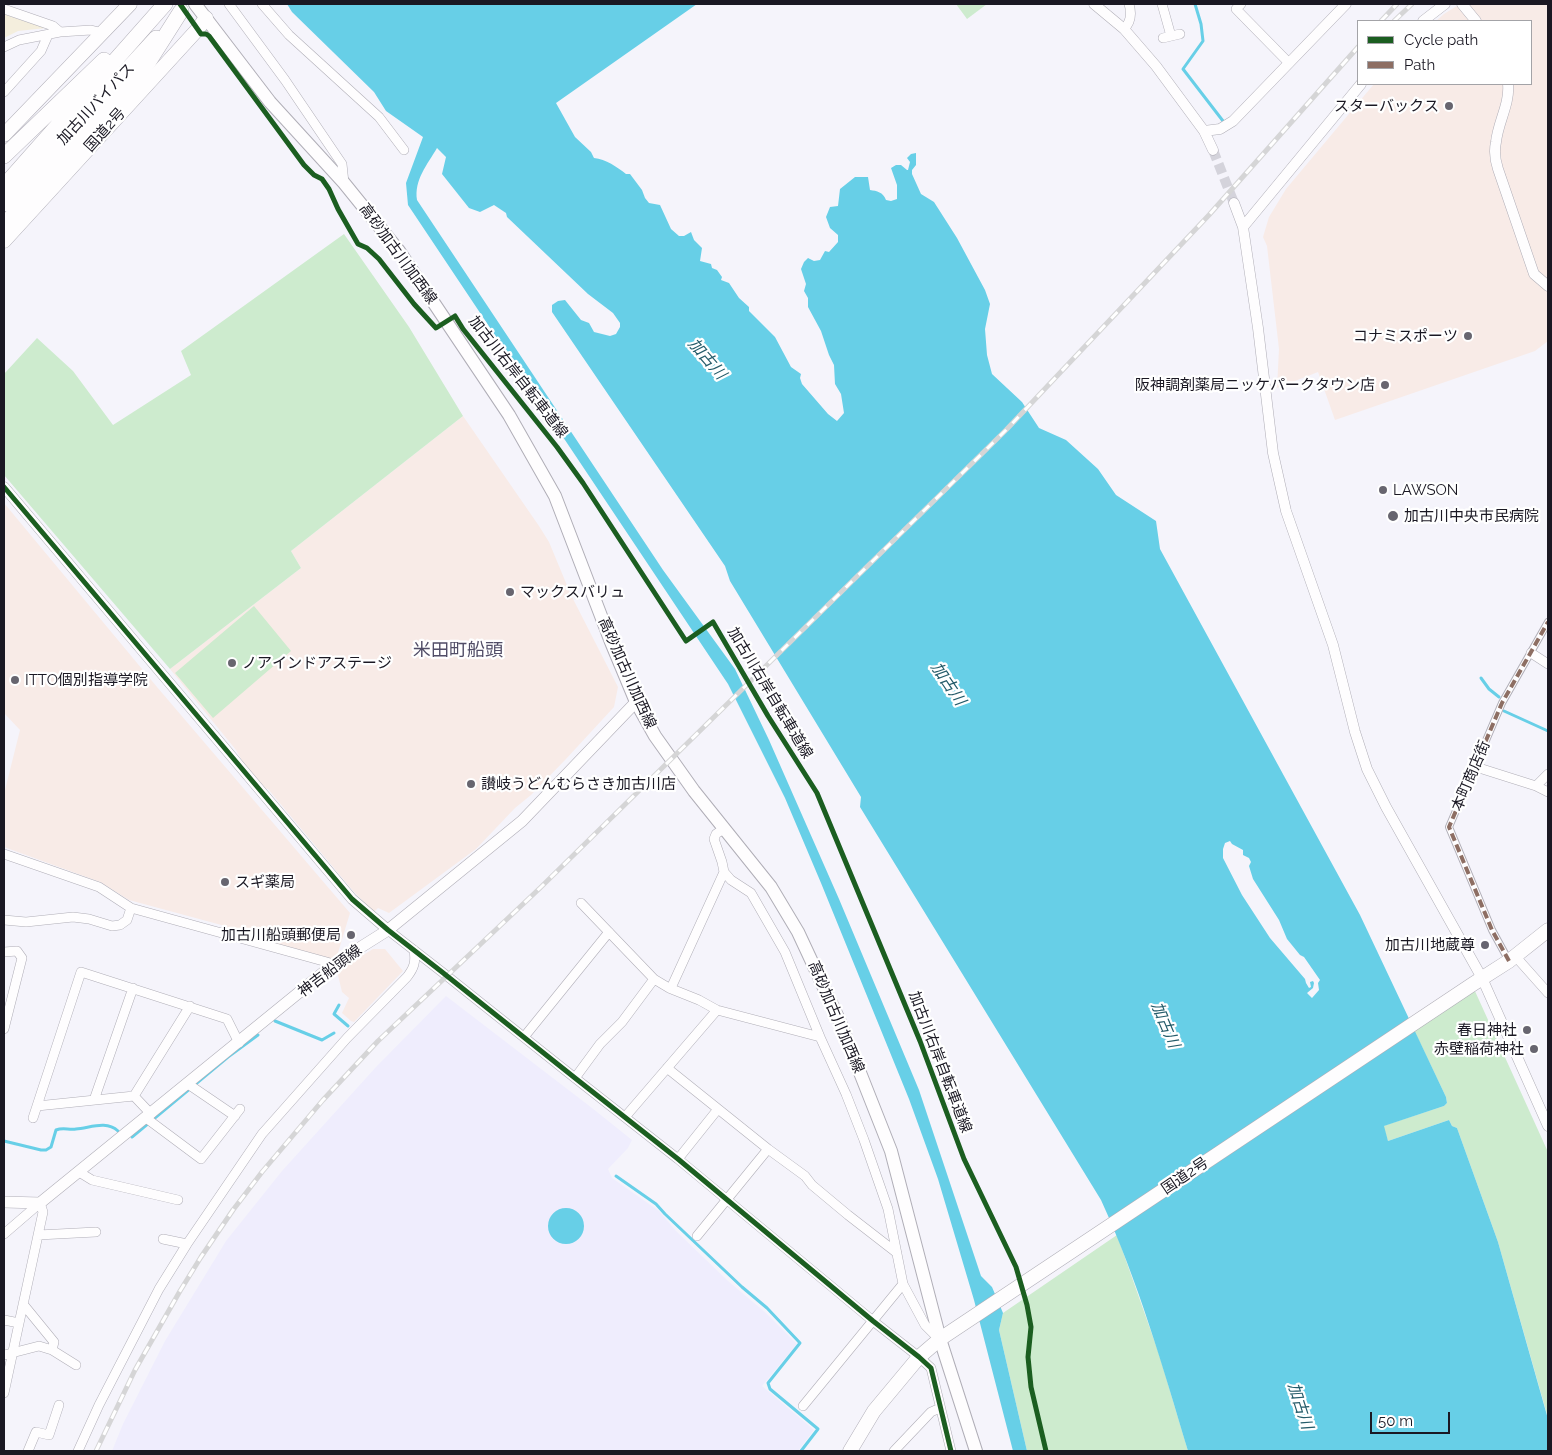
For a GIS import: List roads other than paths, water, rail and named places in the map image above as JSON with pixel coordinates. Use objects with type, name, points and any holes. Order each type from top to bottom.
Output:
[{"type":"highway","points":[[4,135],[130,4]]},
{"type":"highway","points":[[4,156],[165,4]]},
{"type":"highway","name":"加古川バイパス","points":[[4,186],[165,4]]},
{"type":"highway","points":[[4,225],[148,63],[184,7]]},
{"type":"highway","name":"加古川バイパス","points":[[4,204],[184,7]]},
{"type":"highway","name":"国道2号","points":[[4,241],[198,30],[206,18]]},
{"type":"highway","name":"国道2号","points":[[850,1451],[874,1411],[920,1357],[940,1339],[1512,959],[1548,930]]},
{"type":"main road","name":"高砂加古川加西線","points":[[195,4],[270,102],[344,183],[399,251],[508,415],[556,496],[610,642],[636,702],[655,736],[694,791],[771,887],[798,932],[840,1022],[891,1151],[940,1339],[976,1451]]},
{"type":"main road","name":"神吉船頭線","points":[[40,1203],[334,964],[388,930],[522,821],[636,702]]},
{"type":"main road","points":[[4,1202],[40,1203]]},
{"type":"street","points":[[229,4],[285,80],[342,164],[344,183]]},
{"type":"street","points":[[262,4],[289,35],[379,117],[404,150]]},
{"type":"street","points":[[1094,4],[1124,29],[1156,66],[1204,131],[1213,150]]},
{"type":"street","points":[[1124,29],[1128,25],[1132,14],[1129,4]]},
{"type":"street","points":[[1162,4],[1171,36]]},
{"type":"street","points":[[1241,4],[1236,9],[1288,63]]},
{"type":"street","points":[[1204,131],[1220,129],[1233,121],[1346,4]]},
{"type":"street","points":[[1424,20],[1445,4]]},
{"type":"street","points":[[1462,4],[1475,20]]},
{"type":"street","points":[[8,8],[53,26],[60,32]]},
{"type":"street","points":[[4,47],[19,40],[60,32],[91,30],[103,34]]},
{"type":"street","points":[[4,92],[41,51],[48,35]]},
{"type":"street","points":[[1243,227],[1360,85]]},
{"type":"street","points":[[1508,85],[1506,103],[1496,141],[1495,157],[1534,274],[1548,286]]},
{"type":"street","points":[[1234,203],[1243,227],[1258,328],[1273,453],[1286,511],[1333,645],[1355,732],[1368,769],[1386,807],[1477,981],[1548,1126]]},
{"type":"street","points":[[4,487],[346,892],[388,930],[678,1159],[931,1368],[951,1451]]},
{"type":"street","name":"本町商店街","points":[[1512,959],[1492,930],[1449,827],[1502,703],[1548,622]]},
{"type":"street","points":[[1531,653],[1548,664]]},
{"type":"street","points":[[1476,767],[1536,786],[1548,792]]},
{"type":"street","points":[[1536,786],[1548,774]]},
{"type":"street","points":[[725,828],[716,834],[714,840],[724,872],[731,880],[751,893],[786,952],[864,1140],[888,1209],[903,1284],[925,1325],[940,1339]]},
{"type":"street","points":[[4,854],[99,887],[131,908],[334,964]]},
{"type":"street","points":[[671,988],[724,872]]},
{"type":"street","points":[[581,903],[654,980],[717,1010],[820,1037]]},
{"type":"street","points":[[4,920],[26,922],[73,917],[89,919],[112,926],[120,925],[127,920],[131,908]]},
{"type":"street","points":[[524,1037],[609,932]]},
{"type":"street","points":[[78,1451],[99,1405],[159,1289],[188,1244],[262,1134],[347,1038],[414,968],[416,959],[414,950]]},
{"type":"street","points":[[4,952],[16,951],[22,958],[4,1029]]},
{"type":"street","points":[[1512,959],[1536,978],[1548,993]]},
{"type":"street","points":[[33,1118],[81,972],[227,1019],[239,1043]]},
{"type":"street","points":[[575,1078],[600,1044],[622,1022],[654,980]]},
{"type":"street","points":[[94,1100],[133,988]]},
{"type":"street","points":[[134,1096],[190,1006]]},
{"type":"street","points":[[625,1118],[717,1010]]},
{"type":"street","points":[[667,1068],[768,1149],[805,1176],[812,1185],[897,1253]]},
{"type":"street","points":[[134,1096],[149,1116],[201,1159],[238,1113],[188,1084]]},
{"type":"street","points":[[37,1106],[134,1096]]},
{"type":"street","points":[[678,1159],[718,1108]]},
{"type":"street","points":[[697,1236],[768,1149]]},
{"type":"street","points":[[79,1172],[92,1180],[178,1200]]},
{"type":"street","points":[[4,1234],[40,1203],[43,1212],[19,1323],[8,1354],[4,1393]]},
{"type":"street","points":[[38,1236],[96,1232]]},
{"type":"street","points":[[163,1239],[188,1244]]},
{"type":"street","points":[[803,1406],[903,1284]]},
{"type":"street","points":[[23,1304],[54,1342],[52,1350]]},
{"type":"street","points":[[4,1320],[19,1323]]},
{"type":"street","points":[[8,1354],[39,1346],[52,1350],[76,1365]]},
{"type":"street","points":[[28,1451],[36,1432],[49,1436],[59,1405]]},
{"type":"street","points":[[894,1451],[931,1412],[940,1408]]},
{"type":"water","name":"加古川","points":[[287,4],[697,4],[556,103],[575,137],[591,152],[594,158],[615,166],[626,174],[630,174],[649,203],[660,205],[671,229],[679,236],[684,236],[691,232],[694,240],[702,248],[700,261],[711,264],[712,268],[717,270],[722,277],[721,280],[729,283],[739,298],[749,307],[749,311],[775,337],[791,367],[801,374],[802,384],[828,414],[837,421],[844,413],[841,394],[835,384],[834,365],[821,331],[808,307],[808,298],[804,291],[806,284],[801,269],[808,258],[814,261],[820,260],[825,251],[829,252],[838,242],[838,235],[830,228],[826,217],[830,207],[838,206],[840,189],[855,177],[868,177],[870,190],[877,191],[886,200],[897,199],[897,185],[891,168],[901,165],[908,170],[910,162],[907,158],[911,154],[916,153],[916,165],[912,170],[912,174],[921,194],[934,202],[957,238],[985,290],[990,304],[985,329],[987,355],[992,374],[1022,402],[1039,428],[1066,440],[1098,469],[1116,495],[1156,521],[1160,549],[1360,915],[1446,1097],[1447,1103],[1444,1106],[1384,1126],[1388,1141],[1449,1120],[1452,1126],[1457,1128],[1498,1242],[1548,1419],[1548,1451],[1188,1451],[1138,1293],[1101,1200],[860,807],[861,797],[730,581],[725,566],[552,312],[552,305],[558,301],[565,300],[581,320],[589,323],[594,332],[610,336],[616,334],[620,323],[613,313],[588,294],[507,217],[506,213],[494,205],[480,212],[469,208],[442,174],[446,157],[437,148],[419,179],[417,200],[663,570],[735,669],[769,740],[839,899],[919,1090],[981,1276],[992,1287],[1003,1313],[999,1330],[1027,1451],[1013,1451],[974,1300],[938,1179],[909,1099],[785,798],[728,684],[408,205],[406,183],[423,137],[386,111],[374,92],[292,12]],"holes":[[[1230,841],[1243,850],[1243,855],[1249,858],[1253,879],[1279,920],[1287,939],[1300,955],[1304,957],[1320,980],[1318,983],[1319,990],[1312,998],[1307,993],[1313,988],[1313,981],[1310,982],[1311,987],[1309,988],[1305,979],[1270,938],[1242,895],[1223,858],[1225,843]]]},
{"type":"water","points":[[566,1208],[579,1213],[584,1226],[579,1239],[566,1244],[553,1239],[548,1226],[553,1213]]},
{"type":"waterway","points":[[1195,4],[1201,24],[1203,41],[1183,69],[1223,121]]},
{"type":"waterway","points":[[1481,678],[1489,689],[1499,697]]},
{"type":"waterway","points":[[1504,711],[1548,731]]},
{"type":"waterway","points":[[339,1005],[334,1014],[348,1026]]},
{"type":"waterway","points":[[275,1021],[322,1040],[334,1033]]},
{"type":"waterway","points":[[132,1137],[228,1057],[258,1035]]},
{"type":"waterway","points":[[4,1141],[46,1150],[51,1147],[56,1130],[59,1129],[76,1129],[103,1125],[118,1131]]},
{"type":"waterway","points":[[616,1176],[656,1204],[742,1287],[767,1308],[800,1343],[768,1383],[770,1389],[818,1429],[801,1451]]},
{"type":"tunnel","points":[[1213,150],[1234,203]]},
{"type":"railway","points":[[1382,20],[1397,4]]},
{"type":"railway","points":[[1395,20],[1412,4]]},
{"type":"railway","points":[[96,1451],[135,1370],[201,1257],[262,1172],[323,1100],[378,1041],[540,888],[1006,430],[1209,215],[1357,48]]},
{"type":"place","name":"スターバックス","points":[[1449,106]]},
{"type":"place","name":"コナミスポーツ","points":[[1468,336]]},
{"type":"place","name":"阪神調剤薬局ニッケパークタウン店","points":[[1385,385]]},
{"type":"place","name":"LAWSON","points":[[1383,490]]},
{"type":"place","name":"加古川中央市民病院","points":[[1393,516]]},
{"type":"place","name":"マックスバリュ","points":[[510,592]]},
{"type":"place","name":"ノアインドアステージ","points":[[232,663]]},
{"type":"place","name":"ITTO個別指導学院","points":[[15,680]]},
{"type":"place","name":"讃岐うどんむらさき加古川店","points":[[471,784]]},
{"type":"place","name":"スギ薬局","points":[[225,882]]},
{"type":"place","name":"加古川船頭郵便局","points":[[351,935]]},
{"type":"place","name":"加古川地蔵尊","points":[[1485,945]]},
{"type":"place","name":"春日神社","points":[[1527,1030]]},
{"type":"place","name":"赤壁稲荷神社","points":[[1534,1049]]},
{"type":"district","name":"米田町船頭","points":[[458,651]]}]
